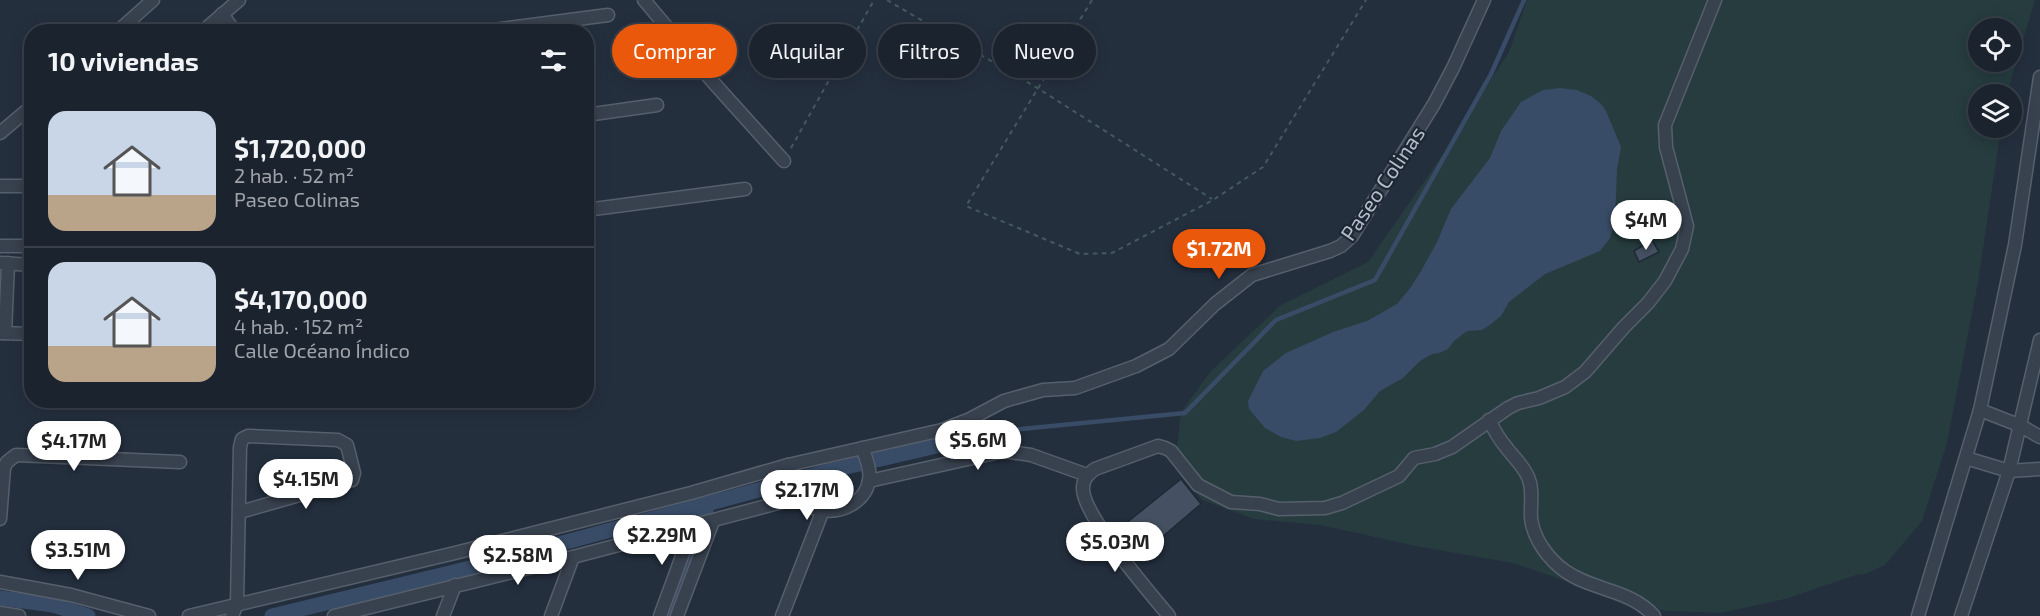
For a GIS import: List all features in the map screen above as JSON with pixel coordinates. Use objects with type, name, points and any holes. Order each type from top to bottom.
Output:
[{"type":"street","points":[[126,24],[153,0]]},
{"type":"street","points":[[211,24],[239,0]]},
{"type":"street","points":[[644,0],[712,81],[784,161]]},
{"type":"street","name":"Paseo Colinas","points":[[792,482],[863,451],[942,430],[970,419],[1004,401],[1043,390],[1075,388],[1136,366],[1169,349],[1215,304],[1252,275],[1341,246],[1352,236],[1371,208],[1434,104],[1484,0]]},
{"type":"street","points":[[1169,616],[1113,546],[1089,509],[1083,489],[1087,475],[1095,469],[1158,446],[1165,447],[1171,452],[1197,485],[1231,502],[1260,504],[1279,509],[1325,508],[1342,503],[1399,476],[1414,459],[1452,447],[1489,420],[1518,403],[1539,398],[1565,387],[1585,372],[1623,327],[1652,299],[1676,261],[1686,238],[1688,226],[1665,147],[1665,125],[1715,0]]},
{"type":"street","points":[[222,14],[230,24]]},
{"type":"street","points":[[539,24],[608,15]]},
{"type":"street","points":[[1918,616],[1980,410],[2015,245],[2040,77]]},
{"type":"street","points":[[594,114],[657,105]]},
{"type":"street","points":[[0,133],[24,113]]},
{"type":"street","points":[[0,186],[24,186]]},
{"type":"street","points":[[594,209],[745,189]]},
{"type":"street","points":[[0,246],[24,246]]},
{"type":"street","points":[[24,264],[4,263],[2,333],[24,334]]},
{"type":"street","points":[[1961,616],[2009,471],[2040,340]]},
{"type":"street","points":[[1980,410],[2021,426],[2040,437]]},
{"type":"street","points":[[1489,420],[1529,478],[1532,491],[1531,517],[1534,529],[1538,540],[1557,565],[1586,582],[1639,602],[1654,616]]},
{"type":"street","points":[[235,609],[240,512],[240,445],[246,436],[339,440],[347,445],[354,473],[352,480],[240,512]]},
{"type":"street","points":[[792,482],[806,505],[823,510],[838,510],[853,504],[865,492],[869,475],[863,451]]},
{"type":"street","points":[[869,475],[1004,451],[1031,455],[1087,475]]},
{"type":"street","points":[[0,519],[4,468],[7,462],[16,455],[180,462]]},
{"type":"street","points":[[1966,459],[2009,471],[2040,470]]},
{"type":"street","points":[[333,616],[712,521],[792,482]]},
{"type":"street","points":[[189,616],[235,609],[691,493],[792,482]]},
{"type":"street","points":[[782,616],[823,510]]},
{"type":"street","points":[[677,616],[712,521]]},
{"type":"street","points":[[660,616],[693,526]]},
{"type":"street","points":[[552,616],[573,557]]},
{"type":"street","points":[[0,582],[71,595],[149,616]]},
{"type":"street","points":[[443,616],[455,585]]},
{"type":"street","points":[[0,613],[19,616]]},
{"type":"path","points":[[784,161],[874,0]]},
{"type":"path","points":[[887,0],[1039,89],[1213,200]]},
{"type":"path","points":[[1092,0],[966,206],[1080,254],[1112,253],[1213,200],[1263,167],[1366,0]]},
{"type":"green space","points":[[1527,0],[2035,0],[2022,44],[2022,18],[1968,18],[1968,72],[2014,72],[2010,84],[1968,84],[1968,138],[2000,138],[1978,282],[1947,443],[1922,521],[1885,565],[1865,574],[1785,599],[1721,613],[1629,607],[1569,582],[1513,563],[1421,547],[1320,525],[1254,519],[1202,500],[1178,469],[1177,448],[1181,412],[1211,371],[1281,305],[1368,262],[1435,166],[1509,52]]},
{"type":"water","points":[[1560,88],[1577,90],[1600,103],[1606,111],[1621,147],[1617,169],[1615,220],[1610,238],[1600,251],[1545,274],[1509,302],[1501,316],[1491,324],[1482,330],[1467,331],[1448,349],[1420,361],[1403,378],[1380,391],[1364,410],[1336,432],[1320,438],[1296,441],[1281,437],[1265,428],[1249,409],[1248,401],[1263,371],[1286,353],[1333,332],[1367,321],[1397,304],[1421,271],[1451,209],[1490,158],[1501,131],[1521,102],[1543,90]]},
{"type":"building","points":[[1652,240],[1659,252],[1639,262],[1634,251]]},
{"type":"building","points":[[1181,479],[1201,504],[1148,549],[1125,524]]},
{"type":"waterway","points":[[1001,431],[1185,413],[1276,320],[1375,280],[1491,74],[1524,0]]},
{"type":"waterway","points":[[272,616],[466,569],[829,471],[1001,431]]},
{"type":"waterway","points":[[669,616],[706,511]]},
{"type":"waterway","points":[[0,598],[53,605],[88,616]]}]
